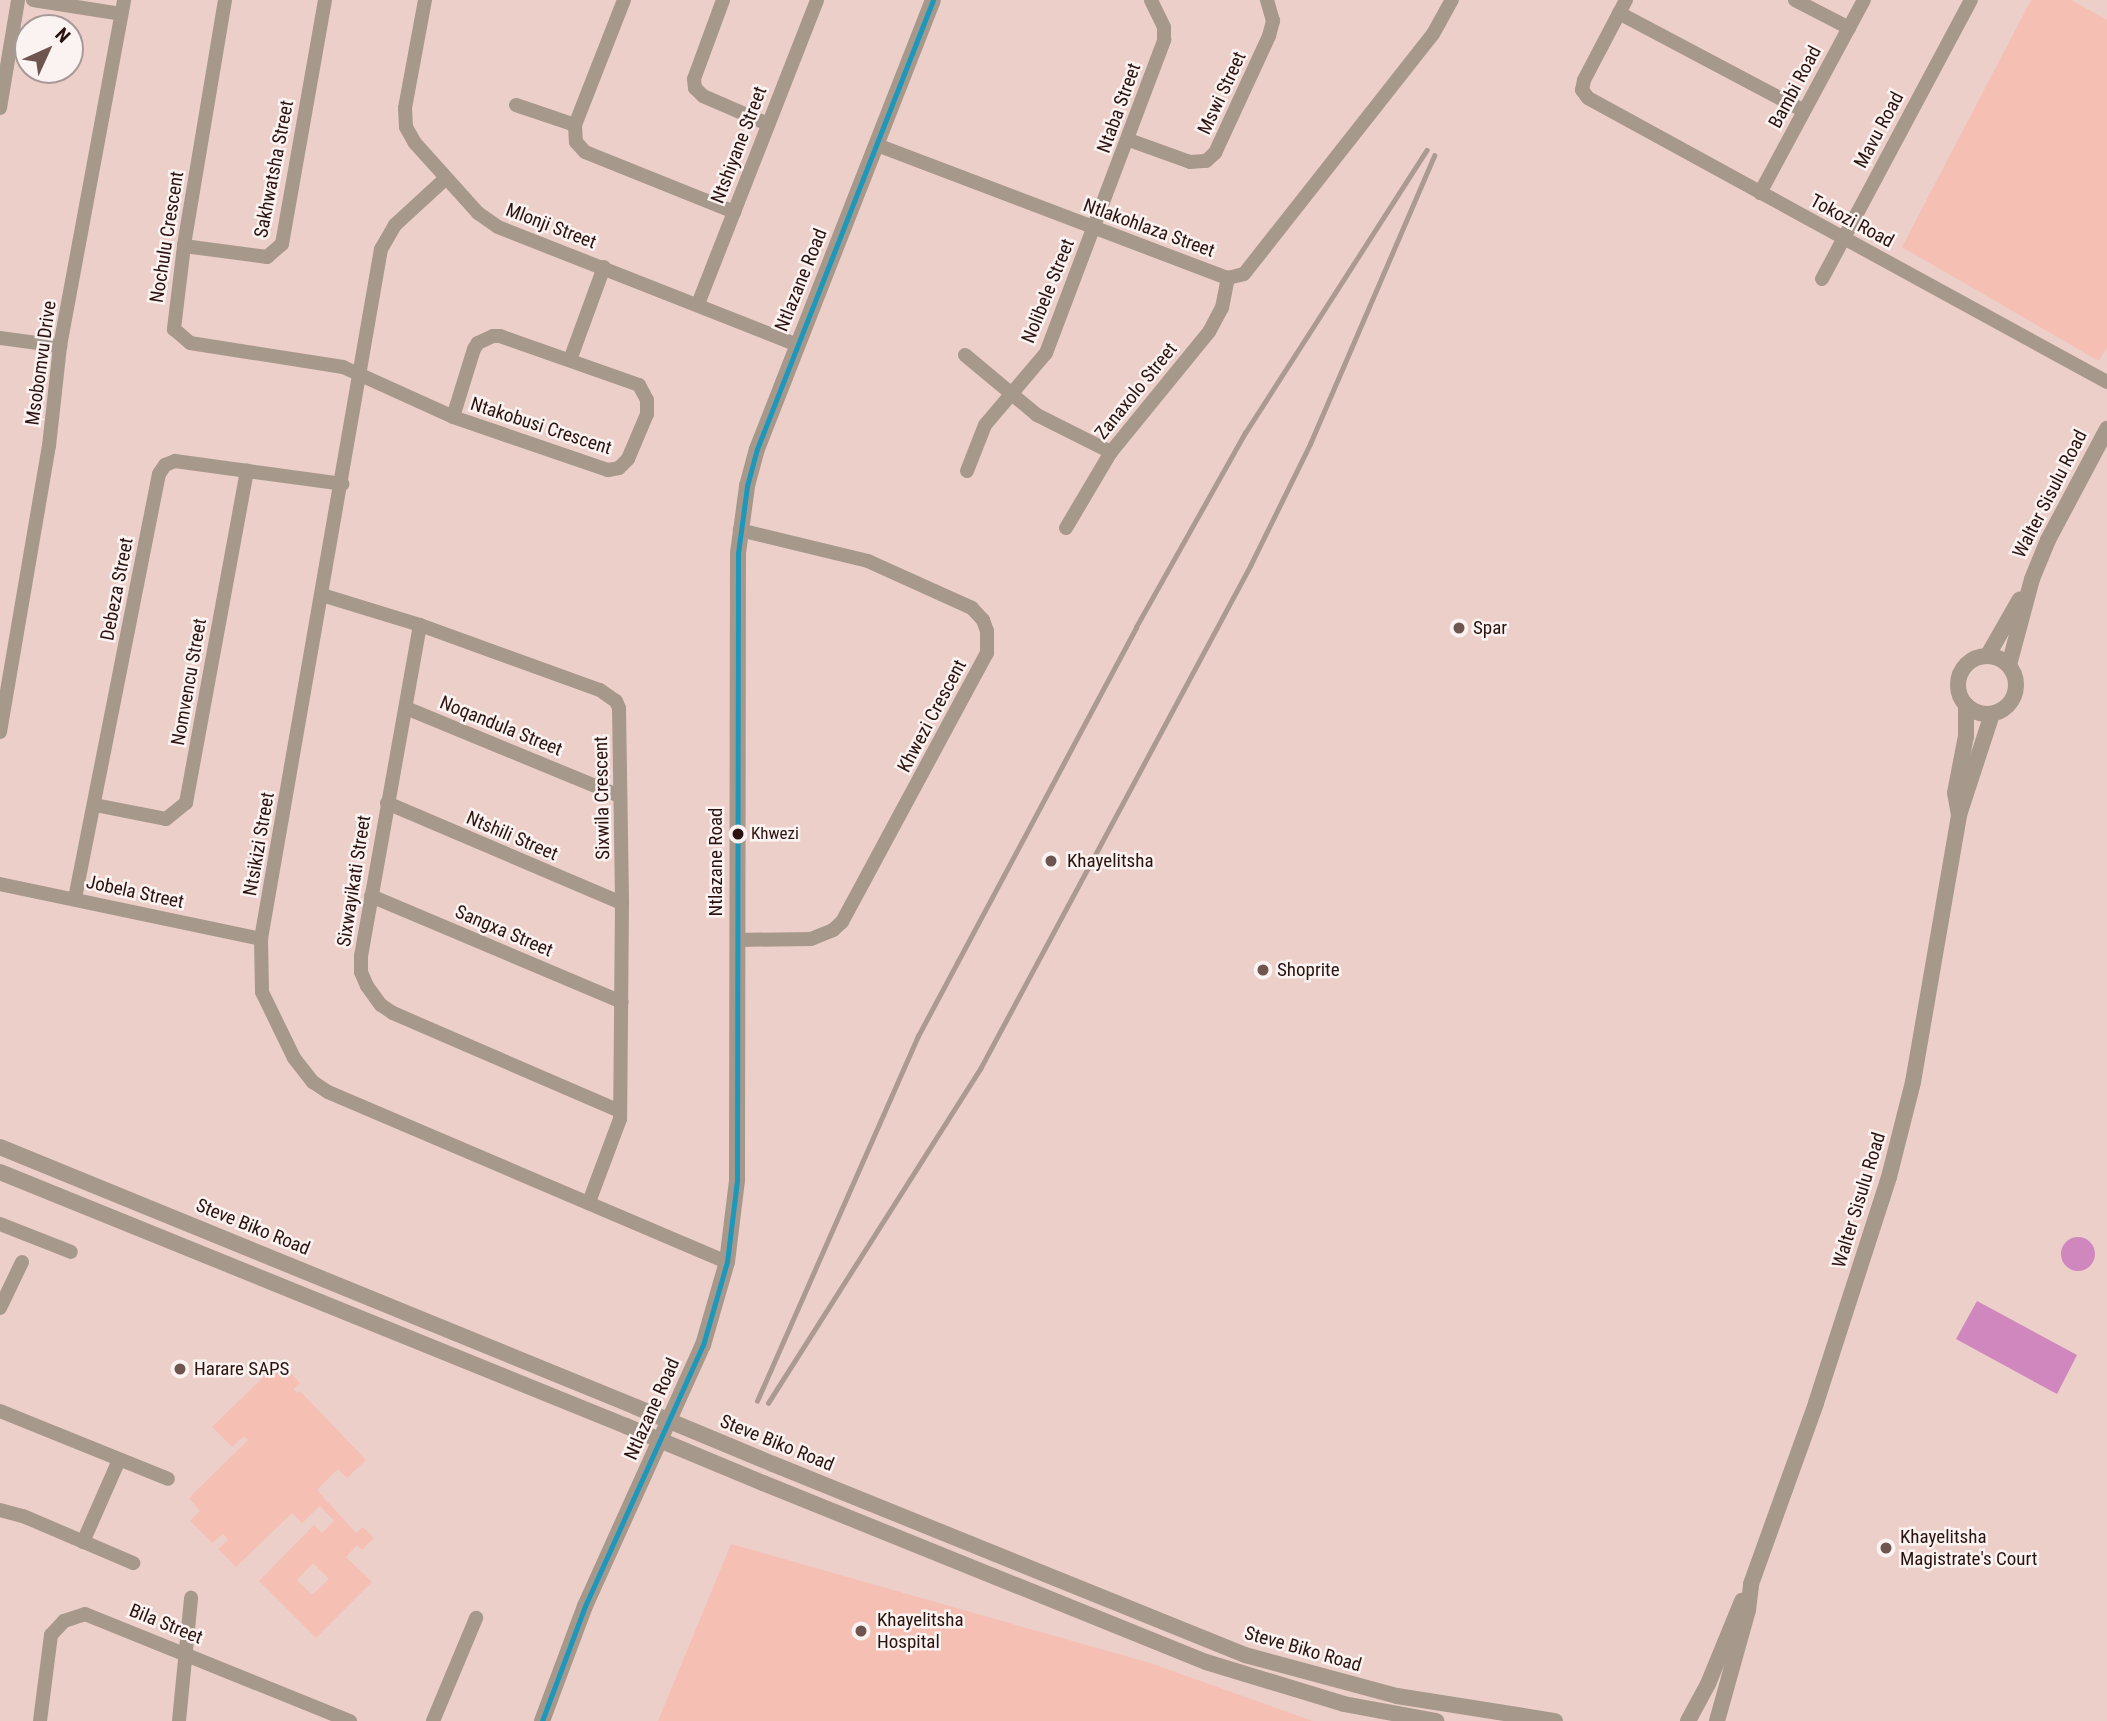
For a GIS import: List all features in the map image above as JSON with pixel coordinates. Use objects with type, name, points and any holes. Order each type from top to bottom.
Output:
[{"type":"street","points":[[0,107],[18,0]]},
{"type":"street","points":[[33,0],[123,7]]},
{"type":"street","name":"Nochulu Crescent","points":[[225,0],[184,246],[173,319],[174,329],[190,343],[343,366],[361,374]]},
{"type":"street","name":"Sakhwatsha Street","points":[[184,246],[267,257],[282,244],[325,0]]},
{"type":"street","name":"Mlonji Street","points":[[425,0],[405,116],[415,143],[445,179],[488,221],[797,345]]},
{"type":"street","points":[[624,0],[575,125],[576,142],[585,152],[734,212]]},
{"type":"street","points":[[723,0],[694,79],[695,89],[703,96],[768,124]]},
{"type":"street","name":"Ntshiyane Street","points":[[698,304],[817,0]]},
{"type":"street","name":"Ntlazane Road","points":[[542,1721],[585,1605],[704,1345],[727,1262],[737,1180],[740,530],[757,449],[933,0]]},
{"type":"street","name":"Ntaba Street","points":[[1094,229],[1166,34],[1151,0]]},
{"type":"street","name":"Mswi Street","points":[[1129,140],[1190,162],[1206,161],[1215,153],[1269,36],[1273,21],[1267,0]]},
{"type":"street","name":"Ntlakohlaza Street","points":[[877,145],[1228,278],[1244,274],[1433,34],[1452,0]]},
{"type":"street","points":[[1795,0],[1849,29]]},
{"type":"street","name":"Bambi Road","points":[[1760,193],[1864,0]]},
{"type":"street","name":"Mavu Road","points":[[1822,279],[1972,0]]},
{"type":"street","points":[[1623,6],[1804,111]]},
{"type":"street","name":"Tokozi Road","points":[[1623,6],[1584,80],[1582,90],[1588,99],[2107,382]]},
{"type":"street","name":"Msobomvu Drive","points":[[0,732],[49,446],[60,346],[123,7]]},
{"type":"street","points":[[516,105],[575,125]]},
{"type":"street","name":"Ntsikizi Street","points":[[445,179],[387,235],[381,248],[261,939],[260,978],[264,999],[294,1058],[313,1082],[328,1092],[727,1262]]},
{"type":"street","name":"Nolibele Street","points":[[967,471],[985,425],[1046,353],[1094,229]]},
{"type":"street","points":[[570,360],[604,267]]},
{"type":"street","name":"Zanaxolo Street","points":[[1066,528],[1090,482],[1111,452],[1209,332],[1222,308],[1228,278]]},
{"type":"street","name":"Ntakobusi Crescent","points":[[361,374],[453,417],[608,470],[619,468],[628,459],[647,414],[644,391],[639,385],[500,336],[485,338],[474,349],[453,417]]},
{"type":"street","points":[[0,338],[60,346]]},
{"type":"street","points":[[965,355],[1037,415],[1111,452]]},
{"type":"street","name":"Walter Sisulu Road","points":[[2009,666],[2032,579],[2048,540],[2107,429]]},
{"type":"street","name":"Debeza Street","points":[[75,898],[159,474],[165,465],[175,461],[342,484]]},
{"type":"street","name":"Nomvencu Street","points":[[95,805],[166,819],[186,803],[247,471]]},
{"type":"street","name":"Khwezi Crescent","points":[[737,940],[811,939],[834,930],[842,922],[988,653],[987,631],[983,620],[972,608],[868,561],[740,530]]},
{"type":"street","name":"Walter Sisulu Road","points":[[1988,655],[2032,579]]},
{"type":"street","name":"Sixwila Crescent","points":[[322,595],[420,625],[610,696],[620,712],[622,1002],[619,1127],[589,1202]]},
{"type":"street","name":"Sixwayikati Street","points":[[420,625],[371,896],[361,972],[367,986],[381,1005],[393,1013],[619,1111]]},
{"type":"street","points":[[1988,655],[1997,657],[2009,666],[2015,678],[2014,697],[2009,705],[1983,714],[1966,705],[1959,693],[1959,677],[1970,661],[1988,655]]},
{"type":"street","name":"Walter Sisulu Road","points":[[1959,815],[1955,793],[1966,736],[1966,705]]},
{"type":"street","name":"Noqandula Street","points":[[405,708],[620,796]]},
{"type":"street","name":"Walter Sisulu Road","points":[[1689,1721],[1751,1584],[1865,1257],[1896,1153],[1913,1082],[1959,815],[1992,713]]},
{"type":"street","name":"Ntshili Street","points":[[387,803],[622,903]]},
{"type":"street","name":"Jobela Street","points":[[0,884],[261,939]]},
{"type":"street","name":"Sangxa Street","points":[[371,896],[622,1002]]},
{"type":"street","name":"Steve Biko Road","points":[[0,1147],[1245,1655],[1397,1696],[1556,1721]]},
{"type":"street","name":"Steve Biko Road","points":[[0,1172],[1206,1662],[1344,1704],[1436,1721]]},
{"type":"street","points":[[0,1224],[71,1252]]},
{"type":"street","points":[[0,1308],[4,1289],[22,1262]]},
{"type":"street","points":[[0,1411],[168,1479]]},
{"type":"street","points":[[83,1542],[119,1460]]},
{"type":"street","points":[[0,1510],[133,1563]]},
{"type":"street","name":"Walter Sisulu Road","points":[[1717,1721],[1748,1610],[1751,1584]]},
{"type":"street","points":[[179,1721],[191,1598]]},
{"type":"street","name":"Bila Street","points":[[40,1721],[48,1643],[64,1620],[74,1616],[93,1615],[350,1721]]},
{"type":"street","points":[[433,1721],[476,1618]]},
{"type":"street","points":[[1689,1721],[1697,1721]]},
{"type":"shaded area","points":[[2031,0],[2071,0],[2107,20],[2107,347],[2099,361],[1902,247]]},
{"type":"shaded area","points":[[2078,1237],[2090,1242],[2095,1254],[2090,1266],[2078,1271],[2066,1266],[2061,1254],[2066,1242]]},
{"type":"shaded area","points":[[1977,1301],[2077,1355],[2057,1394],[1956,1339]]},
{"type":"shaded area","points":[[279,1362],[300,1383],[294,1389],[297,1393],[300,1391],[366,1460],[347,1478],[338,1469],[317,1490],[356,1533],[363,1527],[374,1538],[362,1550],[357,1545],[346,1557],[372,1582],[316,1638],[259,1581],[314,1525],[322,1533],[334,1521],[320,1506],[302,1523],[292,1513],[236,1567],[218,1549],[228,1540],[223,1534],[212,1543],[190,1521],[200,1511],[189,1498],[248,1440],[244,1436],[232,1447],[212,1427]],"holes":[[[313,1563],[329,1579],[312,1595],[297,1580]]]},
{"type":"shaded area","name":"Khayelitsha Hospital","points":[[731,1544],[1150,1663],[1313,1721],[658,1721]]},
{"type":"railway","points":[[757,1401],[918,1036],[1136,627],[1245,433],[1427,150]]},
{"type":"railway","points":[[768,1403],[980,1069],[1250,566],[1310,444],[1434,156]]},
{"type":"transit line","points":[[542,1721],[585,1606],[703,1345],[727,1262],[737,1180],[738,553],[747,486],[757,449],[933,0]]},
{"type":"place","name":"Spar","points":[[1459,628]]},
{"type":"place","name":"Khwezi","points":[[738,834]]},
{"type":"place","name":"Khayelitsha","points":[[1051,861]]},
{"type":"place","name":"Shoprite","points":[[1263,970]]},
{"type":"place","name":"Harare SAPS","points":[[180,1369]]},
{"type":"place","name":"Khayelitsha Magistrate's Court","points":[[1886,1548]]},
{"type":"place","name":"Khayelitsha Hospital","points":[[861,1631]]}]
